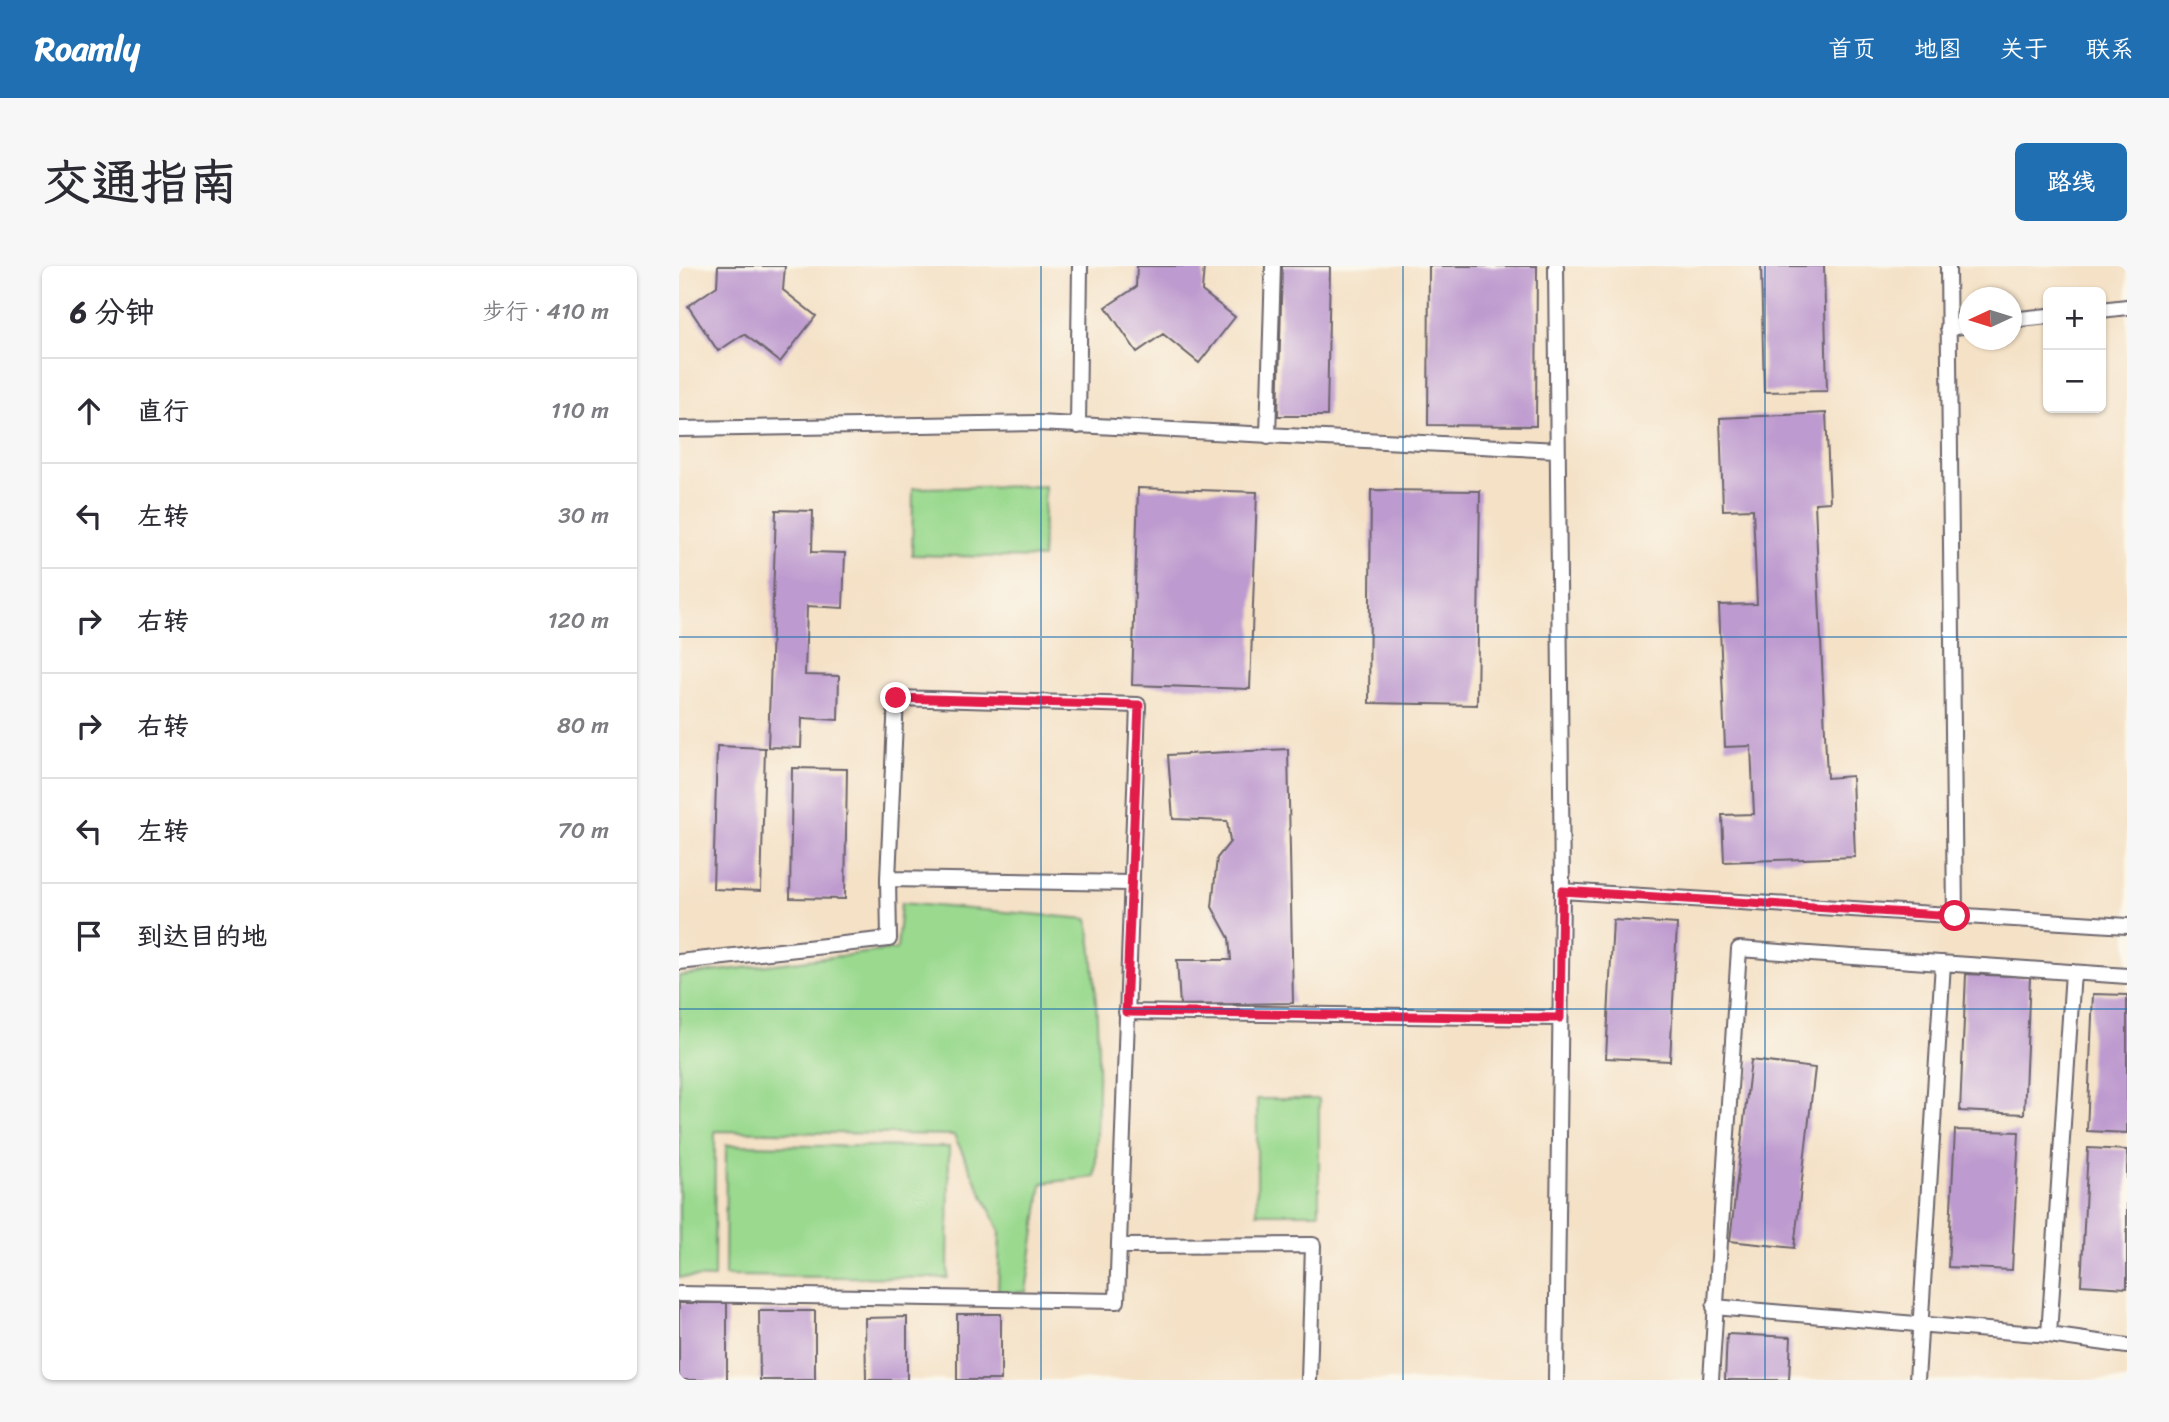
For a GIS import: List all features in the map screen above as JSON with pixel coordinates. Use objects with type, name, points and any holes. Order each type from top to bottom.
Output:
[{"type":"lane","points":[[1078,426],[1080,266]]},
{"type":"lane","points":[[1268,436],[1273,266]]},
{"type":"lane","points":[[1556,266],[1562,891],[1556,1380]]},
{"type":"lane","points":[[1948,266],[1955,916]]},
{"type":"lane","points":[[2106,309],[2127,307]]},
{"type":"lane","points":[[2022,319],[2043,317]]},
{"type":"lane","points":[[1948,328],[1959,326]]},
{"type":"lane","points":[[679,429],[1038,423],[1557,450]]},
{"type":"lane","points":[[679,962],[889,939],[888,879],[896,698],[1139,705],[1117,1301],[679,1294]]},
{"type":"lane","points":[[888,879],[1131,883]]},
{"type":"lane","points":[[1562,891],[2127,926]]},
{"type":"lane","points":[[1711,1380],[1739,949],[2127,976]]},
{"type":"lane","points":[[1917,1380],[1943,963]]},
{"type":"lane","points":[[2049,1335],[2073,972]]},
{"type":"lane","points":[[1126,1012],[1560,1018]]},
{"type":"lane","points":[[1119,1246],[1313,1245],[1308,1380]]},
{"type":"lane","points":[[1714,1307],[2049,1335],[2127,1346]]},
{"type":"green space","points":[[1045,486],[1042,558],[912,555],[913,488]]},
{"type":"green space","points":[[901,903],[1088,919],[1098,1048],[1095,1177],[1042,1183],[1026,1292],[998,1293],[1000,1231],[954,1135],[715,1131],[714,1278],[679,1277],[679,976],[897,949]]},
{"type":"green space","points":[[1257,1099],[1319,1099],[1319,1213],[1257,1213]]},
{"type":"green space","points":[[726,1145],[949,1147],[948,1278],[725,1276]]},
{"type":"building","points":[[718,266],[785,266],[783,290],[816,316],[780,362],[744,334],[718,351],[688,306],[717,286]]},
{"type":"building","points":[[1137,266],[1204,266],[1202,291],[1235,317],[1199,363],[1163,334],[1137,352],[1106,307],[1136,287]]},
{"type":"building","points":[[1282,266],[1330,266],[1327,416],[1278,416]]},
{"type":"building","points":[[1429,266],[1537,266],[1536,426],[1428,425]]},
{"type":"building","points":[[1761,266],[1824,266],[1827,391],[1764,392]]},
{"type":"building","points":[[1826,413],[1830,502],[1815,503],[1827,778],[1852,776],[1855,857],[1724,862],[1722,815],[1754,814],[1751,746],[1725,747],[1719,605],[1757,604],[1753,509],[1723,510],[1720,418]]},
{"type":"building","points":[[1138,488],[1257,492],[1250,689],[1132,685]]},
{"type":"building","points":[[1371,490],[1480,491],[1477,705],[1369,703]]},
{"type":"building","points":[[776,510],[813,511],[812,552],[845,553],[843,608],[807,606],[805,675],[839,676],[838,720],[802,718],[801,748],[768,747]]},
{"type":"building","points":[[717,746],[765,748],[761,891],[713,889]]},
{"type":"building","points":[[1288,749],[1293,1003],[1180,1005],[1177,960],[1231,960],[1229,938],[1212,907],[1217,858],[1230,842],[1227,821],[1173,819],[1168,755]]},
{"type":"building","points":[[792,768],[847,769],[845,899],[790,898]]},
{"type":"building","points":[[1613,920],[1677,924],[1670,1061],[1606,1058]]},
{"type":"building","points":[[1966,974],[2030,977],[2024,1114],[1960,1111]]},
{"type":"building","points":[[2093,994],[2127,995],[2127,1133],[2087,1131]]},
{"type":"building","points":[[1751,1060],[1815,1068],[1794,1248],[1730,1241]]},
{"type":"building","points":[[1955,1130],[2019,1132],[2012,1270],[1948,1267]]},
{"type":"building","points":[[2088,1148],[2127,1150],[2127,1288],[2081,1285]]},
{"type":"building","points":[[679,1303],[727,1303],[727,1380],[679,1380]]},
{"type":"building","points":[[759,1311],[815,1311],[815,1380],[760,1380]]},
{"type":"building","points":[[957,1314],[1001,1314],[1001,1380],[957,1380]]},
{"type":"building","points":[[907,1317],[907,1380],[866,1380],[865,1318]]},
{"type":"building","points":[[1727,1334],[1791,1337],[1789,1380],[1725,1380]]},
{"type":"route","points":[[896,698],[1139,705],[1126,1012],[1560,1018],[1562,891],[1955,916]]}]
